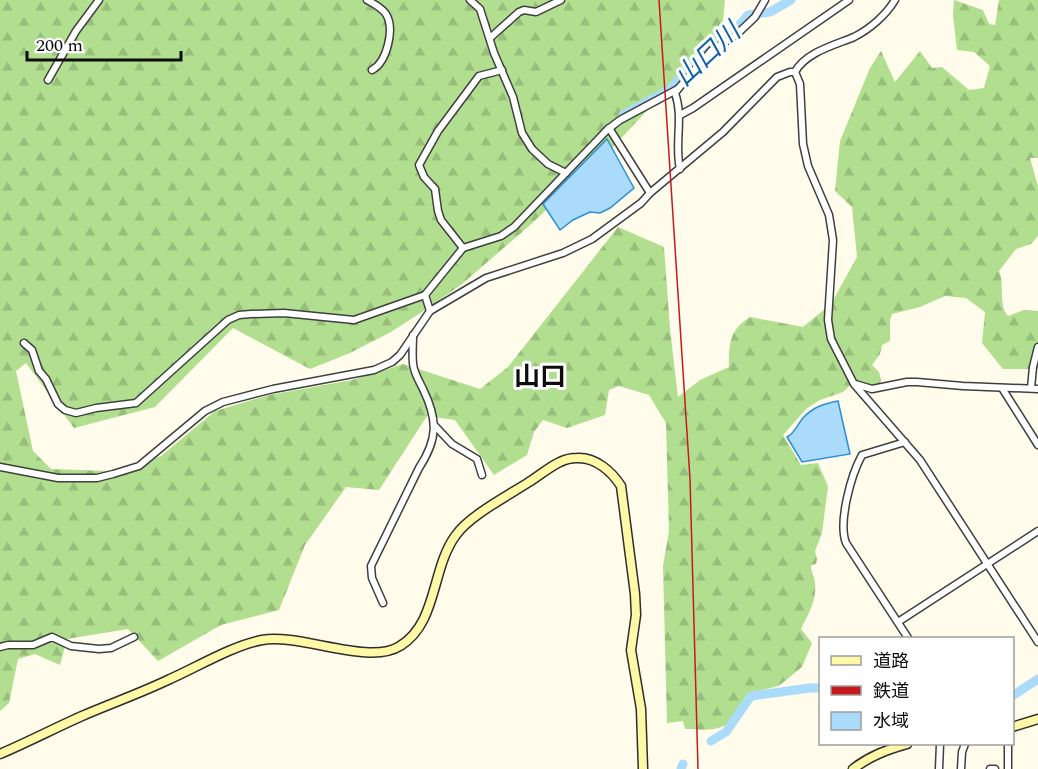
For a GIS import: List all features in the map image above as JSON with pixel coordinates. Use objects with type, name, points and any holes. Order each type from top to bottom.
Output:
[{"type":"street","points":[[48,80],[76,31],[99,0]]},
{"type":"street","points":[[367,0],[378,6],[390,24],[385,55],[378,67],[372,70]]},
{"type":"street","points":[[470,0],[480,9],[513,97],[522,133],[532,149],[548,164],[566,173]]},
{"type":"street","points":[[490,38],[519,12],[524,10],[536,12],[561,0]]},
{"type":"street","points":[[680,169],[677,153],[680,115],[675,93],[712,50],[735,36],[756,14],[765,0]]},
{"type":"street","points":[[680,115],[849,0]]},
{"type":"street","points":[[795,72],[800,65],[825,47],[855,36],[878,20],[895,0]]},
{"type":"street","points":[[463,248],[441,220],[435,189],[424,177],[419,165],[438,131],[479,76],[501,69]]},
{"type":"street","points":[[0,467],[57,478],[97,478],[113,474],[139,466],[205,411],[223,402],[273,389],[374,370],[392,362],[400,355],[430,311],[486,278],[563,253],[592,239],[641,203],[723,132],[777,77],[795,72]]},
{"type":"street","points":[[795,72],[801,94],[803,144],[808,166],[829,215],[833,240],[828,329],[831,339],[854,384],[920,460],[1038,642]]},
{"type":"street","points":[[24,343],[32,350],[39,371],[46,379],[58,404],[65,410],[76,413],[96,408],[136,404],[228,320],[239,315],[284,313],[354,320],[425,295],[463,248],[501,236],[523,218],[609,128],[678,89]]},
{"type":"street","points":[[609,128],[650,193]]},
{"type":"street","points":[[425,295],[430,311]]},
{"type":"street","points":[[383,603],[372,578],[371,566],[427,456],[435,426],[428,400],[412,364],[413,334]]},
{"type":"street","points":[[854,384],[872,389],[907,382],[1035,388],[1033,367],[1038,347]]},
{"type":"street","points":[[1002,388],[1038,445]]},
{"type":"street","points":[[435,426],[452,444],[477,459],[483,475]]},
{"type":"street","points":[[905,442],[862,455],[844,513],[843,528],[846,543],[907,637]]},
{"type":"street","points":[[0,754],[258,640],[287,640],[382,653],[400,647],[416,632],[426,613],[441,563],[457,532],[560,462],[579,458],[596,462],[613,473],[621,486],[635,594],[636,615],[631,650],[641,709],[643,769]]},
{"type":"street","points":[[898,622],[1038,531]]},
{"type":"street","points":[[0,647],[33,645],[51,637],[71,646],[111,648],[134,637]]},
{"type":"street","points":[[1014,726],[1038,719]]},
{"type":"street","points":[[853,769],[882,751],[903,745]]},
{"type":"street","points":[[939,769],[940,745]]},
{"type":"street","points":[[961,769],[965,745]]},
{"type":"street","points":[[1008,745],[1008,769]]},
{"type":"street","points":[[990,769],[995,769]]},
{"type":"green space","points":[[0,0],[725,0],[722,31],[610,150],[528,227],[462,284],[391,332],[350,353],[310,369],[233,328],[155,407],[74,428],[26,363],[16,371],[33,451],[51,469],[110,471],[161,456],[215,411],[269,395],[352,380],[403,364],[480,389],[508,367],[618,227],[664,247],[678,397],[700,380],[729,367],[729,351],[734,332],[750,317],[803,327],[831,304],[857,257],[852,207],[835,191],[840,141],[870,68],[881,51],[895,82],[920,51],[932,68],[942,67],[969,90],[984,88],[990,66],[974,52],[957,50],[953,15],[954,0],[983,10],[989,24],[995,25],[999,0],[1038,0],[1038,158],[1030,158],[1038,186],[1038,236],[1031,244],[1016,249],[999,271],[1003,306],[1008,316],[1024,310],[1038,311],[1038,369],[1003,369],[982,343],[985,312],[966,298],[945,296],[920,307],[892,314],[890,341],[882,345],[880,354],[872,365],[879,372],[881,380],[879,385],[872,387],[854,382],[843,392],[820,400],[806,409],[783,435],[801,465],[818,463],[828,486],[822,533],[815,551],[816,564],[811,565],[815,596],[801,629],[812,643],[802,667],[778,686],[747,694],[732,719],[717,728],[685,729],[683,721],[667,723],[663,566],[669,531],[666,423],[649,395],[619,386],[609,390],[605,415],[567,428],[543,420],[534,432],[527,455],[494,475],[455,420],[427,416],[379,490],[346,487],[305,545],[279,610],[221,625],[158,661],[128,629],[67,639],[60,665],[35,654],[18,659],[9,703],[0,711]]},
{"type":"water","points":[[607,139],[634,188],[610,208],[600,213],[590,212],[573,220],[560,230],[543,204]]},
{"type":"water","points":[[838,401],[850,454],[802,462],[787,437],[811,411]]},
{"type":"waterway","name":"山口川","points":[[623,115],[669,90],[713,43],[735,30],[748,15],[770,12],[791,0]]},
{"type":"waterway","points":[[1014,695],[1038,679]]},
{"type":"waterway","points":[[711,741],[726,732],[751,696],[819,688]]},
{"type":"waterway","points":[[681,769],[683,764]]},
{"type":"railway","points":[[659,0],[690,479],[698,769]]},
{"type":"district","name":"山口","points":[[540,376]]}]
